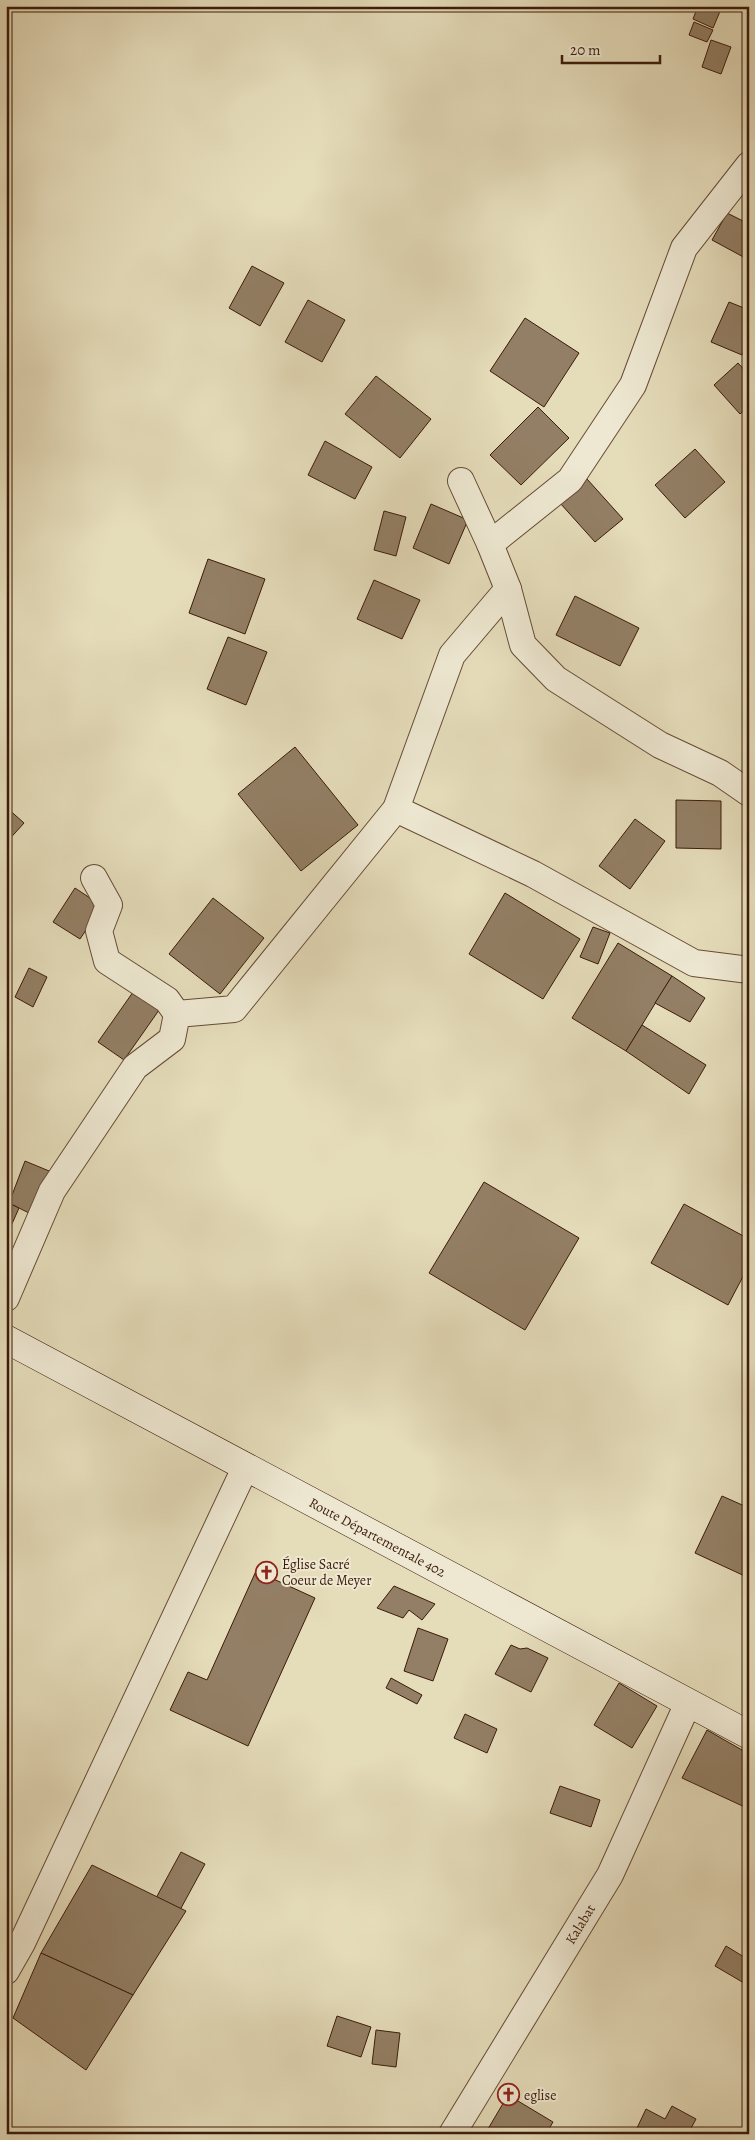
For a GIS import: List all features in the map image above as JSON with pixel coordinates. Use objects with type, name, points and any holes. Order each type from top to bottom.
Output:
[{"type":"main road","name":"Route Départementale 402","points":[[6,1339],[749,1735]]},
{"type":"street","points":[[490,544],[570,480],[633,384],[684,248],[749,165]]},
{"type":"street","points":[[461,481],[508,589],[524,645],[556,679],[660,745],[720,774],[749,793]]},
{"type":"street","points":[[177,1014],[234,1010],[396,809],[452,655],[508,589]]},
{"type":"street","points":[[396,809],[533,874],[694,963],[749,970]]},
{"type":"street","points":[[6,1298],[52,1191],[135,1067],[172,1039],[177,1014],[167,1000],[107,961],[99,931],[109,905],[94,878]]},
{"type":"street","points":[[6,1971],[22,1943],[245,1468]]},
{"type":"street","name":"Kalabat","points":[[452,2134],[610,1875],[688,1703]]},
{"type":"building","points":[[698,6],[715,6],[721,9],[713,28],[693,19]]},
{"type":"building","points":[[694,22],[713,30],[707,42],[689,35]]},
{"type":"building","points":[[711,40],[731,47],[721,74],[702,67]]},
{"type":"building","points":[[727,213],[749,224],[749,260],[712,240]]},
{"type":"building","points":[[252,266],[284,283],[260,326],[229,308]]},
{"type":"building","points":[[308,300],[345,320],[322,362],[285,342]]},
{"type":"building","points":[[729,302],[749,310],[749,339],[742,355],[711,342]]},
{"type":"building","points":[[525,318],[579,353],[544,407],[490,371]]},
{"type":"building","points":[[749,349],[749,364],[744,362]]},
{"type":"building","points":[[738,363],[749,375],[749,406],[740,414],[714,385]]},
{"type":"building","points":[[376,376],[431,419],[400,458],[345,414]]},
{"type":"building","points":[[538,407],[569,438],[521,485],[490,455]]},
{"type":"building","points":[[325,441],[372,467],[355,499],[308,475]]},
{"type":"building","points":[[695,449],[725,482],[685,518],[655,485]]},
{"type":"building","points":[[587,479],[623,519],[595,542],[560,503]]},
{"type":"building","points":[[431,504],[468,520],[449,564],[413,548]]},
{"type":"building","points":[[384,511],[406,517],[396,556],[374,550]]},
{"type":"building","points":[[208,559],[265,579],[245,634],[189,613]]},
{"type":"building","points":[[374,580],[420,600],[402,639],[357,619]]},
{"type":"building","points":[[575,596],[639,628],[620,666],[556,635]]},
{"type":"building","points":[[228,637],[267,652],[246,705],[207,689]]},
{"type":"building","points":[[295,747],[358,825],[301,871],[238,794]]},
{"type":"building","points":[[676,800],[721,801],[721,849],[676,848]]},
{"type":"building","points":[[6,807],[24,823],[6,843]]},
{"type":"building","points":[[635,819],[665,841],[630,889],[599,866]]},
{"type":"building","points":[[75,888],[102,906],[80,939],[53,922]]},
{"type":"building","points":[[505,893],[580,939],[543,999],[469,954]]},
{"type":"building","points":[[213,898],[264,938],[220,994],[169,954]]},
{"type":"building","points":[[593,927],[610,933],[598,964],[580,957]]},
{"type":"building","points":[[618,943],[672,976],[626,1051],[572,1018]]},
{"type":"building","points":[[29,968],[47,977],[33,1007],[15,997]]},
{"type":"building","points":[[672,976],[705,998],[690,1022],[655,1003]]},
{"type":"building","points":[[138,985],[164,1003],[124,1060],[98,1042]]},
{"type":"building","points":[[642,1025],[706,1065],[689,1094],[626,1051]]},
{"type":"building","points":[[25,1161],[54,1173],[35,1216],[9,1203]]},
{"type":"building","points":[[484,1182],[579,1238],[525,1330],[429,1273]]},
{"type":"building","points":[[6,1202],[19,1208],[8,1233],[6,1233]]},
{"type":"building","points":[[684,1204],[749,1239],[749,1265],[728,1305],[651,1263]]},
{"type":"building","points":[[6,1374],[11,1376],[6,1387]]},
{"type":"building","points":[[722,1496],[749,1508],[749,1578],[695,1553]]},
{"type":"building","points":[[256,1571],[315,1598],[248,1746],[170,1710],[188,1672],[207,1680]]},
{"type":"building","points":[[394,1586],[435,1604],[422,1620],[409,1610],[403,1618],[377,1608]]},
{"type":"building","points":[[418,1628],[448,1639],[433,1681],[404,1671]]},
{"type":"building","points":[[511,1645],[520,1649],[527,1648],[548,1658],[531,1692],[495,1674]]},
{"type":"building","points":[[391,1678],[422,1695],[417,1704],[386,1688]]},
{"type":"building","points":[[619,1683],[657,1706],[632,1748],[594,1725]]},
{"type":"building","points":[[465,1714],[497,1729],[487,1753],[454,1738]]},
{"type":"building","points":[[707,1730],[749,1754],[749,1809],[682,1778]]},
{"type":"building","points":[[560,1786],[600,1800],[591,1827],[550,1813]]},
{"type":"building","points":[[181,1852],[205,1864],[180,1910],[156,1898]]},
{"type":"building","points":[[92,1865],[186,1911],[133,1995],[41,1953]]},
{"type":"building","points":[[726,1946],[749,1960],[749,1976],[744,1983],[715,1966]]},
{"type":"building","points":[[41,1953],[133,1995],[86,2070],[13,2018]]},
{"type":"building","points":[[337,2016],[371,2027],[361,2057],[327,2046]]},
{"type":"building","points":[[376,2030],[400,2033],[396,2067],[372,2064]]},
{"type":"building","points":[[508,2095],[553,2122],[546,2134],[485,2134]]},
{"type":"building","points":[[672,2106],[696,2119],[688,2134],[648,2134],[637,2128],[646,2109],[665,2119]]},
{"type":"place","name":"Église Sacré Coeur de Meyer","points":[[266,1572]]},
{"type":"place","name":"eglise","points":[[508,2095]]}]
